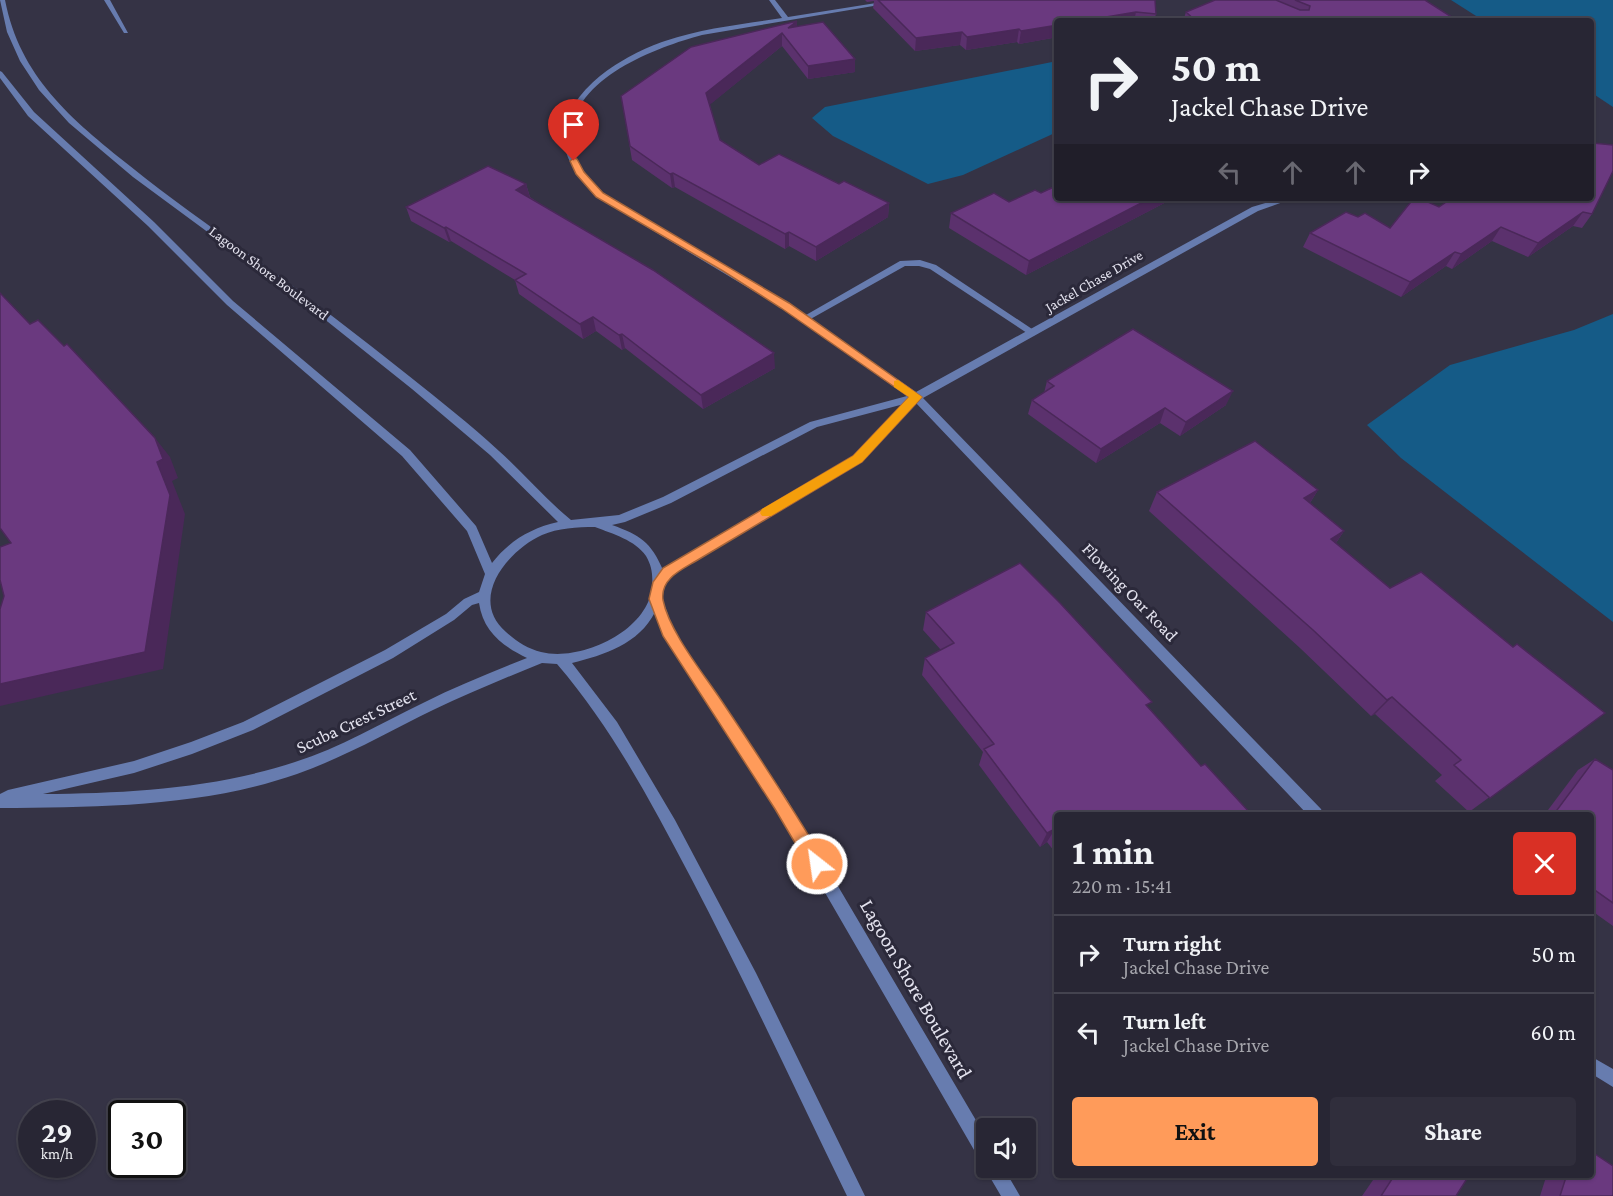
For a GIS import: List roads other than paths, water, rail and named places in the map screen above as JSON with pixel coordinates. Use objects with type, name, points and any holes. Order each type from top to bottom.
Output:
[{"type":"street","name":"Lagoon Shore Boulevard","points":[[2,0],[10,34],[17,50],[37,82],[65,116],[173,203],[292,289],[390,366],[495,453],[552,511],[569,524]]},
{"type":"street","points":[[108,0],[126,32]]},
{"type":"street","points":[[772,0],[786,19]]},
{"type":"street","points":[[906,0],[686,37],[630,59],[601,78],[587,94],[572,117],[568,138],[580,172],[600,195],[804,318],[916,397]]},
{"type":"street","points":[[0,73],[31,114],[152,224],[230,303],[406,453],[472,529],[491,574]]},
{"type":"street","name":"Jackel Chase Drive","points":[[596,523],[621,519],[667,500],[814,424],[916,397],[1255,209],[1280,201]]},
{"type":"street","points":[[804,318],[903,263],[920,263],[933,267],[1033,333]]},
{"type":"street","name":"Jackel Chase Drive","points":[[659,582],[668,572],[691,557],[857,459],[916,397]]},
{"type":"street","name":"Flowing Oar Road","points":[[916,397],[1314,812]]},
{"type":"street","points":[[596,523],[617,528],[634,536],[648,549],[657,564],[659,582],[656,599],[646,618],[624,639],[585,656],[560,659],[540,658],[515,649],[497,635],[486,616],[484,595],[491,574],[504,556],[523,540],[545,530],[569,524],[596,523]]},
{"type":"street","name":"Scuba Crest Street","points":[[0,799],[134,767],[248,726],[389,654],[450,618],[468,602],[484,595]]},
{"type":"street","name":"Lagoon Shore Boulevard","points":[[656,599],[670,636],[781,803],[976,1137]]},
{"type":"street","name":"Scuba Crest Street","points":[[0,799],[143,798],[204,791],[255,780],[338,752],[448,697],[540,658]]},
{"type":"street","points":[[560,659],[582,682],[606,716],[663,810],[708,895],[856,1196]]},
{"type":"street","points":[[1594,1066],[1613,1079]]},
{"type":"street","points":[[1000,1178],[1011,1196]]},
{"type":"water","points":[[1451,0],[1613,0],[1613,107],[1594,94],[1594,18],[1479,18]]},
{"type":"water","points":[[1054,62],[1054,133],[963,175],[928,184],[833,136],[812,118],[825,107]]},
{"type":"water","points":[[1613,314],[1613,622],[1401,458],[1367,425],[1450,365],[1574,330]]}]
